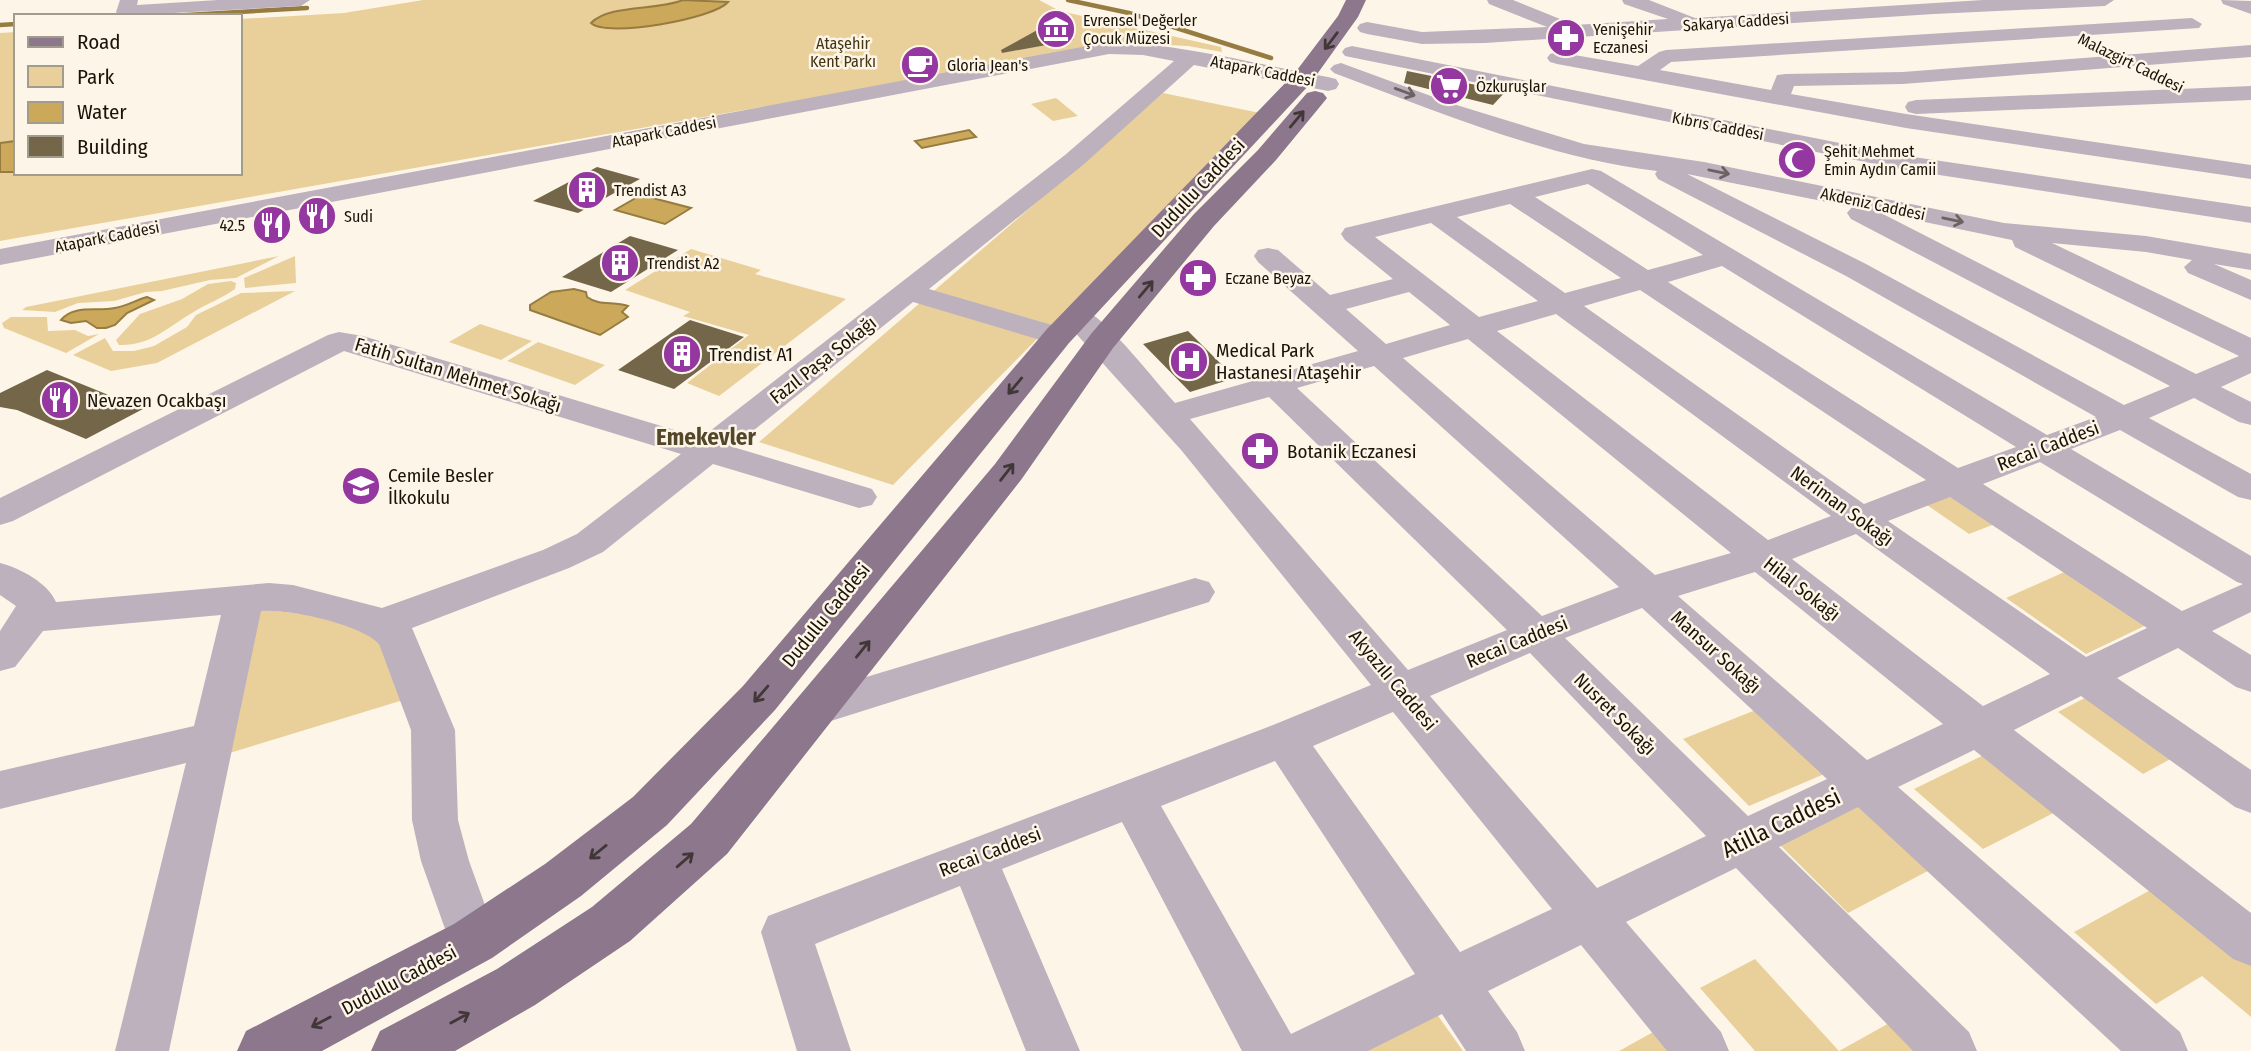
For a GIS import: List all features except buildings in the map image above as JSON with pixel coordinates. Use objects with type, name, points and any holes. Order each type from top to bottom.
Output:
[{"type":"main road","points":[[1336,66],[1348,17],[1356,0]]},
{"type":"main road","points":[[1336,66],[1367,28],[1377,0]]},
{"type":"main road","name":"Dudullu Caddesi","points":[[266,1051],[473,941],[563,880],[650,811],[750,707],[1079,331],[1204,220],[1267,155],[1336,66]]},
{"type":"main road","name":"Dudullu Caddesi","points":[[400,1051],[516,987],[611,924],[709,839],[1008,472],[1079,331]]},
{"type":"street","points":[[129,0],[126,12],[193,4],[301,0]]},
{"type":"street","points":[[1631,0],[1700,24]]},
{"type":"street","name":"Sakarya Caddesi","points":[[1367,28],[1422,38],[1485,37],[1807,17],[1935,4],[2010,5],[2105,0]]},
{"type":"street","points":[[2230,0],[2251,8]]},
{"type":"street","points":[[1508,1],[1578,32]]},
{"type":"street","name":"Malazgirt Caddesi","points":[[2010,5],[2240,116]]},
{"type":"street","points":[[2147,5],[2251,50]]},
{"type":"street","points":[[1807,17],[1903,78],[1905,115],[1900,162],[1886,206]]},
{"type":"street","points":[[1643,74],[1666,56],[2192,24]]},
{"type":"street","points":[[1532,35],[1557,58],[1778,98],[1905,115],[2251,172]]},
{"type":"street","points":[[1336,66],[1485,37]]},
{"type":"street","name":"Atapark Caddesi","points":[[0,257],[1109,48],[1143,49],[1191,57],[1336,66]]},
{"type":"street","points":[[1778,98],[1785,80],[1903,78],[2251,50]]},
{"type":"street","name":"Fazıl Paşa Sokağı","points":[[383,623],[556,559],[590,543],[1074,160],[1191,57]]},
{"type":"street","points":[[1490,123],[1557,58]]},
{"type":"street","name":"Kıbrıs Caddesi","points":[[1336,66],[1526,89],[1900,162],[2251,215]]},
{"type":"street","name":"Akdeniz Caddesi","points":[[1336,66],[1490,123],[1580,151],[1704,169],[2004,231],[2146,244],[2251,262]]},
{"type":"street","points":[[1905,115],[2251,93]]},
{"type":"street","points":[[1636,161],[1663,172],[1856,270],[2251,489]]},
{"type":"street","points":[[1436,214],[1592,176],[2251,573]]},
{"type":"street","points":[[1825,194],[2251,415]]},
{"type":"street","points":[[1514,195],[2251,676]]},
{"type":"street","points":[[2134,199],[2146,244],[2251,291]]},
{"type":"street","name":"Hilal Sokağı","points":[[1436,214],[1354,234],[1760,557],[1980,726],[2251,943]]},
{"type":"street","name":"Neriman Sokağı","points":[[1436,214],[1860,519],[2251,794]]},
{"type":"street","points":[[2004,231],[2251,350]]},
{"type":"street","name":"Mansur Sokağı","points":[[1268,256],[1378,356],[1648,591],[2161,1051]]},
{"type":"street","points":[[1168,415],[1726,257]]},
{"type":"street","points":[[1323,306],[1415,282]]},
{"type":"street","points":[[909,292],[1079,331]]},
{"type":"street","name":"Akyazılı Caddesi","points":[[1079,331],[1168,415],[1702,1051]]},
{"type":"street","name":"Fatih Sultan Mehmet Sokağı","points":[[0,513],[339,341],[352,342],[859,497]]},
{"type":"street","name":"Recai Caddesi","points":[[824,1051],[786,932],[1284,739],[1536,634],[1648,591],[1760,557],[1860,519],[2122,418],[2251,362]]},
{"type":"street","name":"Nusret Sokağı","points":[[1275,385],[1536,634],[1950,1051]]},
{"type":"street","points":[[0,576],[37,601],[32,618],[17,640],[0,656]]},
{"type":"street","points":[[815,709],[1195,592]]},
{"type":"street","name":"Atilla Caddesi","points":[[1311,1051],[2251,595]]},
{"type":"street","points":[[32,618],[269,597],[293,600],[383,623],[397,637],[433,730],[435,820],[445,861],[473,941]]},
{"type":"street","points":[[142,1051],[244,600]]},
{"type":"street","points":[[0,790],[213,739]]},
{"type":"street","points":[[1284,739],[1498,1051]]},
{"type":"street","points":[[1132,797],[1271,1051]]},
{"type":"street","points":[[973,858],[1054,1051]]},
{"type":"green space","name":"Ataşehir Kent Parkı","points":[[423,0],[1039,0],[1060,11],[1221,47],[1222,52],[1188,46],[1125,43],[0,241],[0,33],[14,32],[14,175],[242,175],[242,19],[344,13]]},
{"type":"green space","points":[[1163,93],[1260,113],[893,485],[759,442]]},
{"type":"green space","points":[[1056,98],[1078,116],[1053,121],[1031,104]]},
{"type":"green space","points":[[691,249],[761,270],[755,274],[846,299],[719,396],[687,383],[749,335],[683,316],[690,312],[625,290]]},
{"type":"green space","points":[[279,256],[236,278],[146,292],[114,301],[78,303],[55,312],[22,310],[26,307]]},
{"type":"green space","points":[[295,256],[296,283],[245,288],[244,278]]},
{"type":"green space","points":[[231,281],[236,283],[235,289],[158,335],[130,345],[119,345],[116,340],[140,314],[182,299],[208,284]]},
{"type":"green space","points":[[295,291],[157,363],[111,371],[73,355],[105,338],[113,351],[134,351],[154,346],[187,327],[196,315],[241,293]]},
{"type":"green space","points":[[11,317],[47,317],[48,331],[75,330],[88,336],[99,334],[66,353],[4,328],[2,323]]},
{"type":"green space","points":[[480,324],[532,341],[501,360],[449,342]]},
{"type":"green space","points":[[538,342],[605,365],[575,385],[507,361]]},
{"type":"green space","points":[[1965,491],[2008,519],[1969,534],[1927,505]]},
{"type":"green space","points":[[2080,565],[2161,618],[2086,654],[2006,598]]},
{"type":"green space","points":[[250,608],[355,620],[385,643],[410,698],[223,755]]},
{"type":"green space","points":[[2102,689],[2187,750],[2143,774],[2058,712]]},
{"type":"green space","points":[[1768,705],[1836,769],[1749,806],[1683,739]]},
{"type":"green space","points":[[1996,749],[2067,806],[1983,849],[1914,789]]},
{"type":"green space","points":[[1871,798],[1943,863],[1848,913],[1778,843]]},
{"type":"green space","points":[[2165,882],[2251,951],[2251,1017],[2202,976],[2156,1004],[2074,932]]},
{"type":"green space","points":[[1755,959],[1839,1051],[1755,1051],[1700,988]]},
{"type":"green space","points":[[1431,1006],[1463,1051],[1343,1051]]},
{"type":"green space","points":[[1891,1022],[1920,1051],[1839,1051]]},
{"type":"green space","points":[[1664,1026],[1686,1051],[1619,1051]]},
{"type":"water","points":[[683,0],[728,2],[703,15],[660,24],[617,28],[591,23],[599,17],[621,10],[660,6]]},
{"type":"water","points":[[969,130],[976,137],[922,148],[915,141]]},
{"type":"water","points":[[14,141],[14,172],[0,172],[0,143]]},
{"type":"water","points":[[641,195],[691,208],[665,224],[615,210]]},
{"type":"water","points":[[574,289],[586,292],[587,297],[596,302],[628,306],[622,312],[628,317],[600,335],[530,310],[530,305],[551,292]]},
{"type":"water","points":[[147,297],[154,300],[127,313],[115,325],[106,328],[97,328],[86,321],[71,323],[61,320],[72,312],[115,308]]},
{"type":"waterway","points":[[1068,0],[1129,13],[1271,58]]},
{"type":"waterway","points":[[204,14],[307,8]]},
{"type":"waterway","points":[[0,25],[14,24]]},
{"type":"place","name":"Evrensel Değerler Çocuk Müzesi","points":[[1056,29]]},
{"type":"place","name":"Yenişehir Eczanesi","points":[[1566,38]]},
{"type":"place","name":"Gloria Jean's","points":[[920,65]]},
{"type":"place","name":"Özkuruşlar","points":[[1449,86]]},
{"type":"place","name":"Şehit Mehmet Emin Aydın Camii","points":[[1797,160]]},
{"type":"place","name":"Trendist A3","points":[[587,190]]},
{"type":"place","name":"Sudi","points":[[317,216]]},
{"type":"place","name":"42.5","points":[[272,225]]},
{"type":"place","name":"Trendist A2","points":[[620,263]]},
{"type":"place","name":"Eczane Beyaz","points":[[1198,278]]},
{"type":"place","name":"Trendist A1","points":[[682,354]]},
{"type":"place","name":"Medical Park Hastanesi Ataşehir","points":[[1189,361]]},
{"type":"place","name":"Nevazen Ocakbaşı","points":[[60,400]]},
{"type":"place","name":"Botanik Eczanesi","points":[[1260,451]]},
{"type":"place","name":"Cemile Besler İlkokulu","points":[[361,486]]},
{"type":"district","name":"Emekevler","points":[[706,437]]}]
